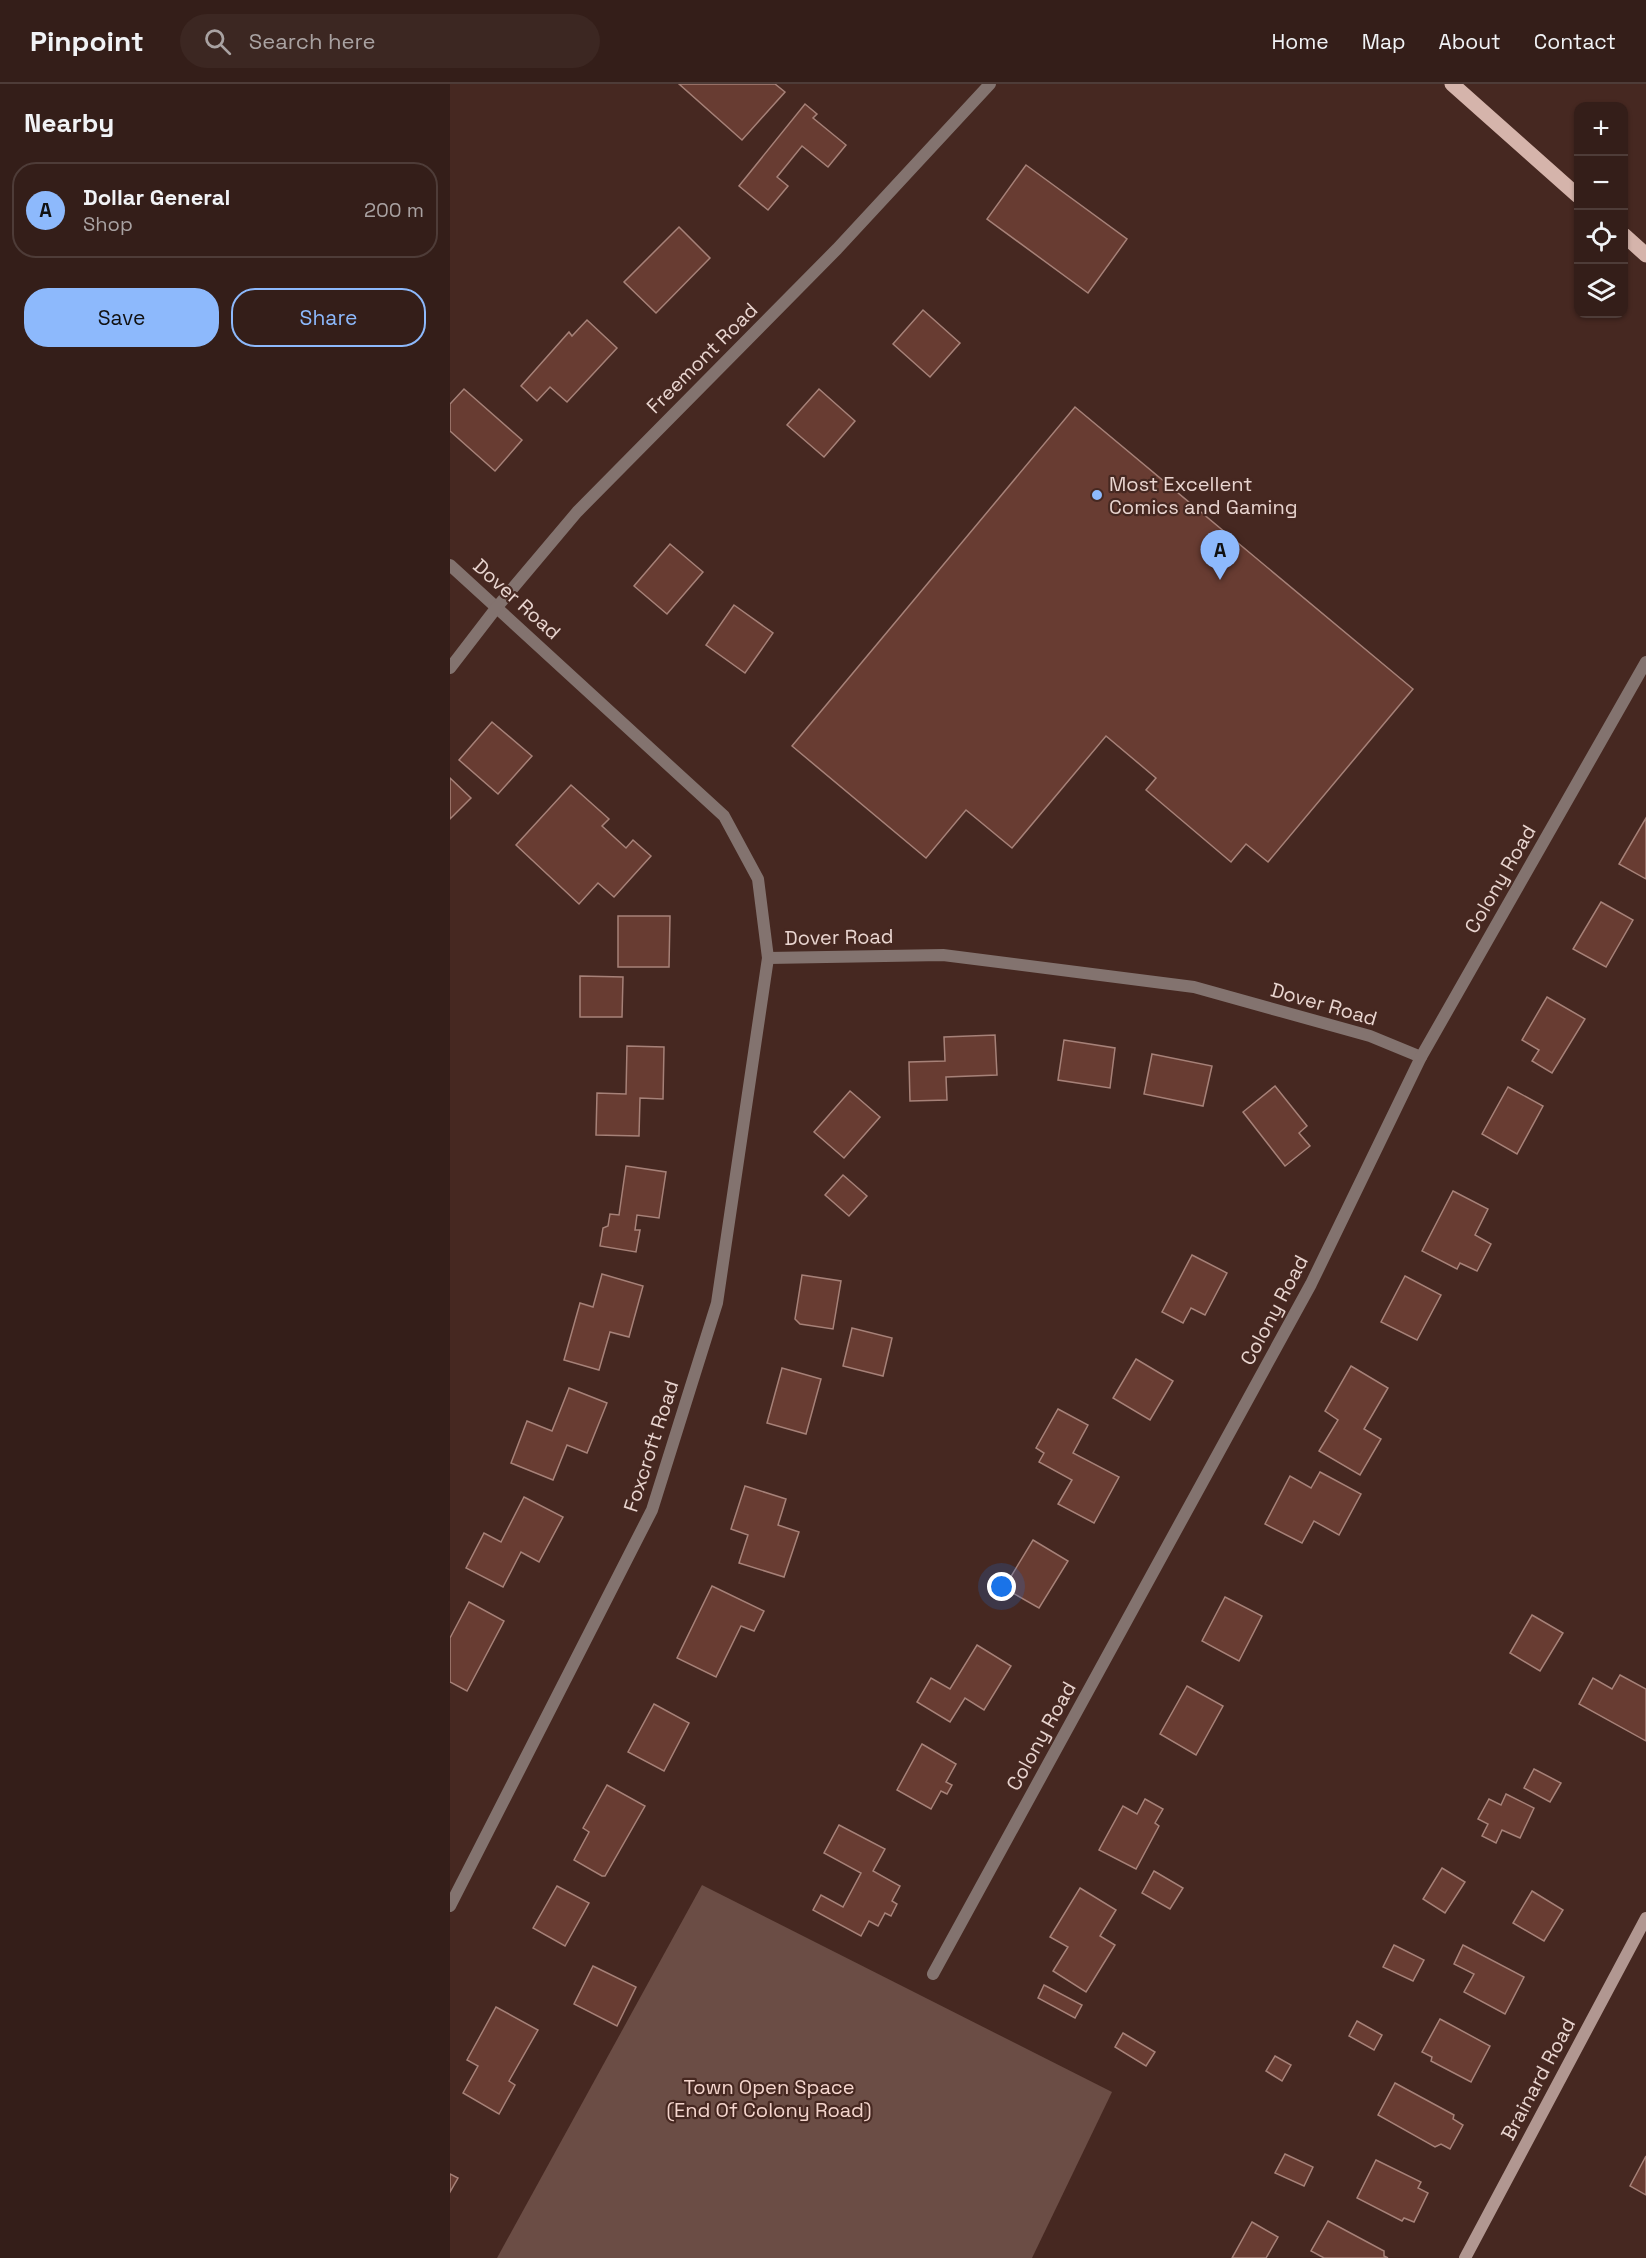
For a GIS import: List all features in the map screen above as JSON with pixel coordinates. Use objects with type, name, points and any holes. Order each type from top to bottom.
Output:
[{"type":"main road","points":[[1452,84],[1574,192]]},
{"type":"main road","points":[[1628,240],[1646,255]]},
{"type":"main road","name":"Brainard Road","points":[[1465,2258],[1646,1918]]},
{"type":"street","name":"Freemont Road","points":[[450,668],[497,607],[577,513],[837,249],[990,84]]},
{"type":"street","name":"Dover Road","points":[[450,565],[724,816],[758,879],[768,958],[943,955],[1194,987],[1370,1036],[1421,1057]]},
{"type":"street","name":"Colony Road","points":[[933,1974],[1311,1284],[1421,1057],[1646,662]]},
{"type":"street","name":"Foxcroft Road","points":[[450,1906],[652,1510],[717,1302],[768,958]]},
{"type":"green space","name":"Town Open Space (End Of Colony Road)","points":[[702,1885],[1112,2092],[1032,2258],[497,2258]]},
{"type":"building","points":[[679,84],[775,84],[785,92],[742,140]]},
{"type":"building","points":[[805,104],[817,114],[813,118],[846,145],[828,167],[802,146],[777,177],[788,186],[768,210],[739,186]]},
{"type":"building","points":[[1026,165],[1127,239],[1088,293],[987,219]]},
{"type":"building","points":[[679,227],[710,258],[656,313],[624,282]]},
{"type":"building","points":[[923,310],[960,343],[930,377],[893,344]]},
{"type":"building","points":[[587,320],[617,348],[567,402],[550,387],[537,401],[521,386],[569,332],[572,336]]},
{"type":"building","points":[[464,389],[522,440],[495,471],[450,431],[450,404]]},
{"type":"building","points":[[819,389],[855,421],[824,457],[787,425]]},
{"type":"building","points":[[1075,407],[1413,689],[1268,862],[1246,844],[1231,862],[1146,790],[1156,778],[1106,736],[1012,848],[966,810],[926,858],[792,746]]},
{"type":"building","points":[[670,544],[703,572],[667,614],[634,586]]},
{"type":"building","points":[[734,605],[773,633],[745,673],[706,645]]},
{"type":"building","points":[[492,722],[532,756],[498,794],[459,760]]},
{"type":"building","points":[[450,778],[471,798],[450,819]]},
{"type":"building","points":[[571,785],[609,819],[602,826],[626,848],[633,840],[651,856],[614,897],[598,883],[579,904],[516,845]]},
{"type":"building","points":[[1646,818],[1646,879],[1619,864]]},
{"type":"building","points":[[1601,902],[1633,920],[1606,967],[1573,949]]},
{"type":"building","points":[[618,916],[670,916],[669,967],[618,967]]},
{"type":"building","points":[[580,976],[623,977],[622,1017],[580,1017]]},
{"type":"building","points":[[1547,997],[1585,1019],[1552,1073],[1532,1061],[1539,1050],[1522,1040]]},
{"type":"building","points":[[995,1035],[997,1075],[946,1077],[947,1100],[910,1101],[909,1062],[945,1061],[944,1037]]},
{"type":"building","points":[[1064,1040],[1115,1048],[1110,1088],[1058,1080]]},
{"type":"building","points":[[627,1046],[664,1047],[663,1099],[640,1098],[639,1136],[596,1135],[597,1093],[626,1094]]},
{"type":"building","points":[[1152,1054],[1212,1066],[1203,1106],[1144,1094]]},
{"type":"building","points":[[1275,1086],[1307,1126],[1299,1133],[1310,1146],[1285,1166],[1243,1112]]},
{"type":"building","points":[[1508,1087],[1543,1106],[1517,1154],[1482,1134]]},
{"type":"building","points":[[850,1091],[880,1117],[844,1158],[814,1132]]},
{"type":"building","points":[[626,1166],[666,1172],[659,1218],[637,1215],[635,1230],[640,1230],[636,1252],[600,1246],[603,1228],[608,1226],[610,1214],[619,1215]]},
{"type":"building","points":[[843,1175],[867,1196],[849,1216],[825,1195]]},
{"type":"building","points":[[1453,1191],[1488,1209],[1475,1235],[1491,1244],[1477,1271],[1460,1263],[1457,1269],[1422,1251]]},
{"type":"building","points":[[1192,1255],[1227,1273],[1205,1315],[1191,1308],[1183,1323],[1162,1312]]},
{"type":"building","points":[[602,1274],[643,1286],[629,1337],[610,1332],[599,1370],[564,1360],[580,1303],[593,1307]]},
{"type":"building","points":[[802,1275],[841,1281],[833,1329],[800,1324],[795,1319]]},
{"type":"building","points":[[1405,1276],[1441,1295],[1417,1340],[1381,1322]]},
{"type":"building","points":[[852,1328],[892,1338],[883,1376],[843,1366]]},
{"type":"building","points":[[1136,1359],[1173,1381],[1150,1420],[1113,1398]]},
{"type":"building","points":[[1351,1366],[1388,1388],[1364,1429],[1381,1439],[1360,1475],[1319,1451],[1338,1420],[1325,1411]]},
{"type":"building","points":[[782,1368],[821,1379],[806,1434],[767,1423]]},
{"type":"building","points":[[569,1388],[607,1403],[587,1453],[567,1445],[553,1480],[511,1463],[527,1421],[552,1431]]},
{"type":"building","points":[[1058,1409],[1088,1425],[1073,1453],[1119,1477],[1094,1523],[1058,1504],[1072,1480],[1039,1462],[1044,1453],[1036,1448]]},
{"type":"building","points":[[1320,1472],[1361,1494],[1339,1535],[1314,1521],[1302,1543],[1265,1524],[1290,1476],[1311,1488]]},
{"type":"building","points":[[745,1486],[786,1499],[778,1525],[799,1532],[784,1577],[739,1563],[748,1535],[731,1529]]},
{"type":"building","points":[[524,1497],[563,1517],[539,1562],[521,1552],[503,1587],[466,1568],[484,1533],[501,1542]]},
{"type":"building","points":[[1033,1540],[1068,1561],[1039,1608],[1004,1588]]},
{"type":"building","points":[[712,1586],[764,1611],[754,1631],[741,1626],[716,1677],[677,1658]]},
{"type":"building","points":[[1225,1597],[1262,1616],[1239,1661],[1202,1641]]},
{"type":"building","points":[[469,1602],[504,1621],[467,1691],[450,1682],[450,1638]]},
{"type":"building","points":[[1532,1615],[1563,1633],[1540,1671],[1510,1653]]},
{"type":"building","points":[[977,1645],[1011,1666],[984,1710],[965,1698],[950,1722],[917,1702],[931,1678],[950,1689]]},
{"type":"building","points":[[1620,1675],[1646,1689],[1646,1741],[1579,1704],[1593,1678],[1612,1689]]},
{"type":"building","points":[[1187,1686],[1223,1706],[1196,1755],[1160,1734]]},
{"type":"building","points":[[654,1704],[689,1723],[664,1771],[628,1752]]},
{"type":"building","points":[[922,1744],[956,1764],[946,1782],[952,1785],[947,1794],[941,1791],[931,1809],[897,1790]]},
{"type":"building","points":[[1534,1769],[1561,1783],[1550,1802],[1524,1788]]},
{"type":"building","points":[[607,1785],[645,1806],[605,1876],[602,1876],[574,1860],[589,1832],[583,1828]]},
{"type":"building","points":[[1506,1794],[1534,1808],[1520,1838],[1502,1830],[1496,1843],[1482,1836],[1488,1824],[1478,1819],[1489,1799],[1501,1805]]},
{"type":"building","points":[[1145,1799],[1163,1809],[1155,1823],[1159,1826],[1136,1869],[1099,1850],[1123,1806],[1137,1814]]},
{"type":"building","points":[[839,1825],[885,1849],[873,1871],[900,1886],[892,1901],[897,1904],[891,1916],[885,1913],[878,1926],[869,1921],[861,1936],[813,1910],[821,1895],[843,1907],[861,1873],[824,1853]]},
{"type":"building","points":[[1442,1868],[1465,1882],[1445,1913],[1423,1899]]},
{"type":"building","points":[[1154,1871],[1183,1888],[1170,1909],[1142,1893]]},
{"type":"building","points":[[557,1886],[589,1903],[565,1946],[533,1928]]},
{"type":"building","points":[[1080,1888],[1116,1910],[1100,1936],[1115,1945],[1086,1992],[1053,1971],[1068,1947],[1050,1937]]},
{"type":"building","points":[[1532,1891],[1563,1910],[1544,1941],[1513,1923]]},
{"type":"building","points":[[1394,1945],[1424,1960],[1413,1981],[1383,1967]]},
{"type":"building","points":[[1463,1945],[1524,1977],[1505,2014],[1464,1992],[1474,1974],[1454,1964]]},
{"type":"building","points":[[593,1966],[636,1987],[617,2026],[574,2004]]},
{"type":"building","points":[[1044,1985],[1082,2005],[1075,2018],[1038,1998]]},
{"type":"building","points":[[496,2007],[538,2030],[509,2081],[515,2085],[499,2114],[463,2093],[478,2066],[467,2060]]},
{"type":"building","points":[[1440,2019],[1490,2046],[1471,2082],[1431,2061],[1432,2057],[1422,2052]]},
{"type":"building","points":[[1357,2021],[1382,2035],[1374,2050],[1349,2036]]},
{"type":"building","points":[[1123,2033],[1155,2052],[1146,2066],[1115,2047]]},
{"type":"building","points":[[1275,2056],[1291,2065],[1282,2081],[1266,2071]]},
{"type":"building","points":[[1395,2083],[1454,2115],[1453,2119],[1463,2125],[1450,2149],[1441,2144],[1435,2147],[1378,2115]]},
{"type":"building","points":[[1285,2154],[1313,2167],[1304,2186],[1275,2173]]},
{"type":"building","points":[[1646,2156],[1646,2195],[1630,2186]]},
{"type":"building","points":[[1376,2160],[1421,2182],[1418,2188],[1428,2193],[1414,2222],[1404,2218],[1402,2221],[1357,2198]]},
{"type":"building","points":[[450,2174],[458,2178],[450,2192]]},
{"type":"building","points":[[1328,2221],[1384,2251],[1384,2256],[1388,2258],[1324,2258],[1311,2251]]},
{"type":"building","points":[[1252,2222],[1278,2237],[1266,2258],[1232,2258]]},
{"type":"place","name":"Most Excellent Comics and Gaming","points":[[1097,495]]},
{"type":"place","name":"Dollar General","points":[[1220,580]]}]
